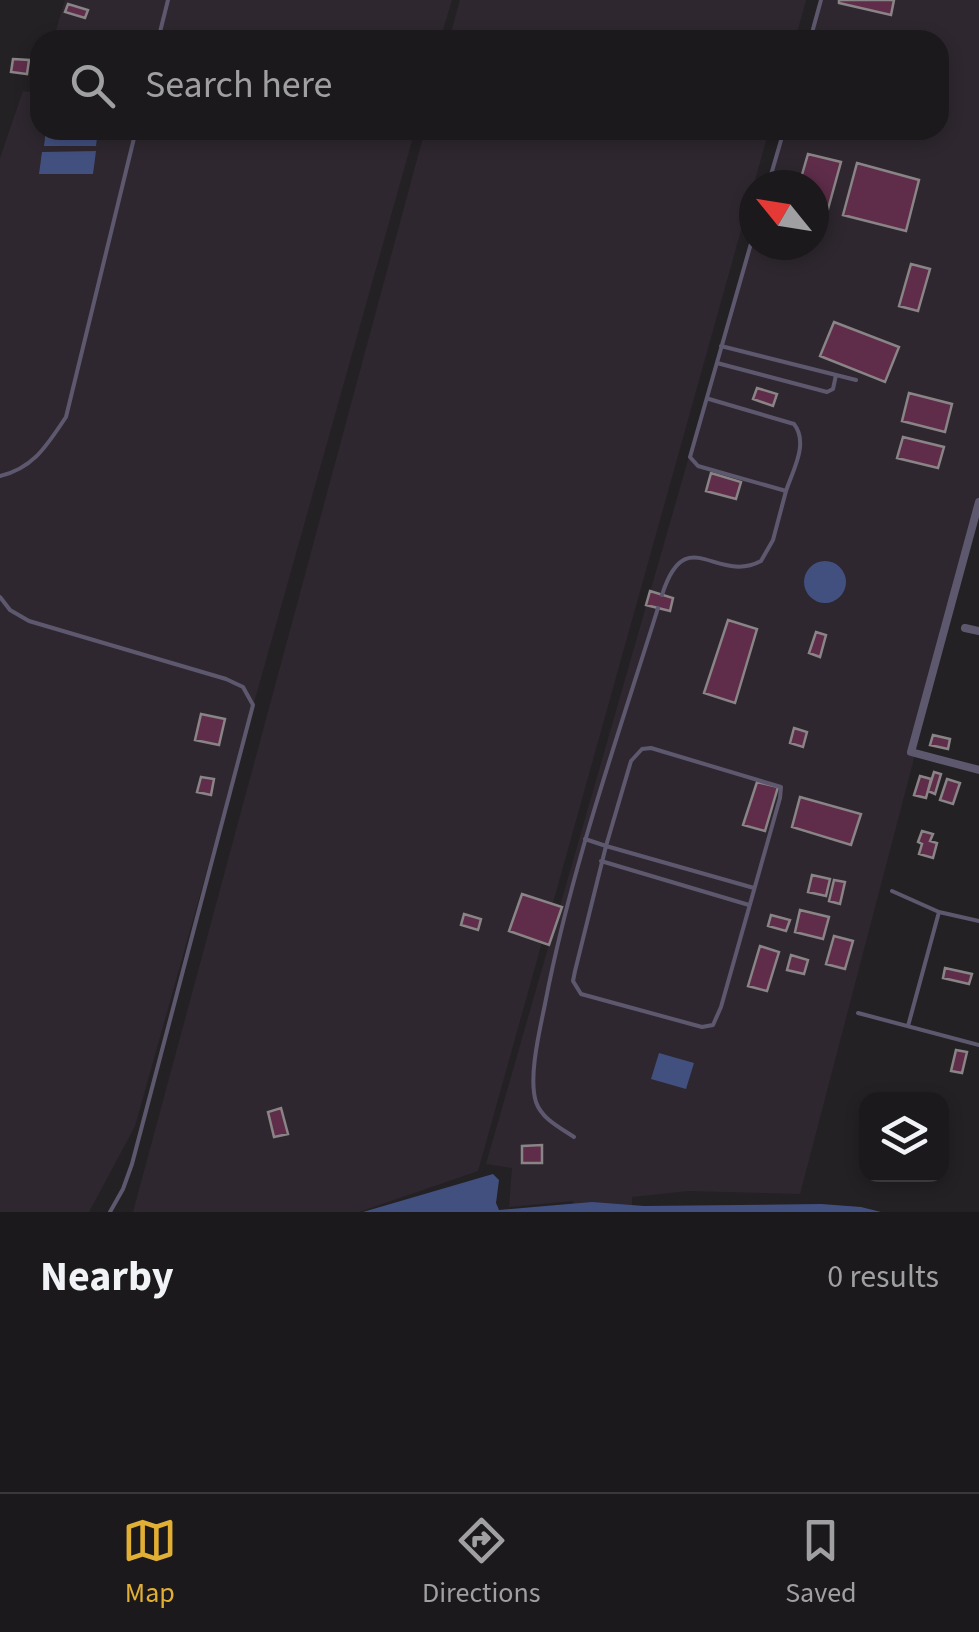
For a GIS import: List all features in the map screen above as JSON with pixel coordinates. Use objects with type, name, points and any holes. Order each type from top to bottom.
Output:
[{"type":"street","points":[[979,502],[911,752],[979,770]]},
{"type":"street","points":[[965,628],[979,631]]},
{"type":"lane","points":[[160,30],[168,0]]},
{"type":"lane","points":[[813,30],[821,0]]},
{"type":"lane","points":[[0,476],[21,470],[43,452],[66,417],[134,140]]},
{"type":"lane","points":[[772,170],[781,140]]},
{"type":"lane","points":[[746,260],[690,457],[692,462],[786,491]]},
{"type":"lane","points":[[721,346],[856,380]]},
{"type":"lane","points":[[716,362],[820,392],[833,389],[836,375]]},
{"type":"lane","points":[[662,594],[670,571],[691,558],[741,569],[762,561],[773,540],[800,448],[800,432],[794,424],[708,399]]},
{"type":"lane","points":[[0,598],[10,610],[29,621],[243,687],[252,705],[132,1164],[110,1212]]},
{"type":"lane","points":[[574,1137],[546,1119],[536,1101],[534,1082],[540,1027],[584,840],[658,608]]},
{"type":"lane","points":[[651,748],[781,787],[713,1025],[702,1027],[581,994],[573,982],[574,970],[600,862],[631,760],[642,749],[651,748]]},
{"type":"lane","points":[[908,764],[911,752]]},
{"type":"lane","points":[[584,840],[754,888]]},
{"type":"lane","points":[[600,862],[750,905]]},
{"type":"lane","points":[[892,891],[939,912],[979,921]]},
{"type":"lane","points":[[908,1026],[939,912]]},
{"type":"lane","points":[[858,1013],[979,1045]]},
{"type":"shaded area","points":[[65,0],[452,0],[443,30],[56,30]]},
{"type":"shaded area","points":[[460,0],[806,0],[798,30],[452,30]]},
{"type":"shaded area","points":[[820,0],[979,0],[979,510],[800,1194],[688,1191],[632,1197],[632,1212],[574,1212],[573,1201],[509,1207],[512,1168],[486,1164],[745,260],[829,260],[829,170],[771,170],[780,140],[949,140],[949,30],[811,30]]},
{"type":"shaded area","points":[[23,91],[30,92],[30,140],[412,140],[135,1126],[89,1212],[0,1212],[0,158]]},
{"type":"shaded area","points":[[422,140],[766,140],[758,170],[739,170],[739,237],[478,1171],[359,1212],[133,1212]]},
{"type":"water","points":[[45,140],[97,140],[96,146],[44,146]]},
{"type":"water","points":[[96,151],[93,174],[39,174],[42,152]]},
{"type":"water","points":[[825,561],[840,567],[846,582],[840,597],[825,603],[810,597],[804,582],[810,567]]},
{"type":"water","points":[[659,1053],[694,1063],[686,1089],[651,1079]]},
{"type":"water","points":[[493,1174],[499,1180],[499,1210],[592,1202],[644,1206],[821,1204],[881,1212],[363,1212]]},
{"type":"building","points":[[839,0],[894,0],[891,15]]},
{"type":"building","points":[[68,4],[88,10],[85,18],[65,12]]},
{"type":"building","points":[[13,59],[29,60],[27,74],[11,72]]},
{"type":"building","points":[[808,154],[841,162],[829,205],[829,170],[803,170]]},
{"type":"building","points":[[857,163],[919,180],[906,231],[843,215]]},
{"type":"building","points":[[911,264],[930,269],[918,311],[899,306]]},
{"type":"building","points":[[834,322],[899,347],[885,382],[820,356]]},
{"type":"building","points":[[757,388],[777,394],[773,406],[753,399]]},
{"type":"building","points":[[909,393],[952,404],[945,432],[902,421]]},
{"type":"building","points":[[903,437],[944,447],[938,468],[897,458]]},
{"type":"building","points":[[711,473],[741,482],[736,499],[706,491]]},
{"type":"building","points":[[650,591],[673,598],[670,611],[646,605]]},
{"type":"building","points":[[728,620],[757,629],[735,703],[704,693]]},
{"type":"building","points":[[816,632],[826,635],[820,657],[809,653]]},
{"type":"building","points":[[201,714],[225,719],[219,745],[195,740]]},
{"type":"building","points":[[794,728],[807,732],[803,747],[790,743]]},
{"type":"building","points":[[933,735],[950,739],[948,749],[930,745]]},
{"type":"building","points":[[934,772],[941,774],[935,794],[928,791]]},
{"type":"building","points":[[920,776],[931,779],[926,798],[914,795]]},
{"type":"building","points":[[201,777],[214,779],[211,795],[197,792]]},
{"type":"building","points":[[947,779],[960,783],[953,804],[940,800]]},
{"type":"building","points":[[757,782],[778,787],[765,831],[743,825]]},
{"type":"building","points":[[800,797],[861,814],[851,845],[792,827]]},
{"type":"building","points":[[922,831],[933,834],[930,841],[937,843],[933,858],[919,854]]},
{"type":"building","points":[[812,875],[830,879],[826,896],[808,892]]},
{"type":"building","points":[[834,880],[845,882],[840,904],[829,901]]},
{"type":"building","points":[[522,894],[562,907],[549,945],[509,931]]},
{"type":"building","points":[[800,910],[829,917],[823,939],[795,932]]},
{"type":"building","points":[[464,914],[481,919],[478,930],[461,925]]},
{"type":"building","points":[[771,915],[790,920],[786,931],[768,926]]},
{"type":"building","points":[[834,936],[853,941],[845,969],[826,964]]},
{"type":"building","points":[[760,946],[779,952],[767,991],[748,986]]},
{"type":"building","points":[[791,955],[808,960],[804,974],[787,970]]},
{"type":"building","points":[[945,968],[972,974],[969,984],[943,978]]},
{"type":"building","points":[[956,1050],[967,1052],[962,1073],[951,1071]]},
{"type":"building","points":[[281,1108],[288,1134],[274,1137],[268,1112]]},
{"type":"building","points":[[542,1145],[542,1163],[522,1163],[522,1146]]}]
